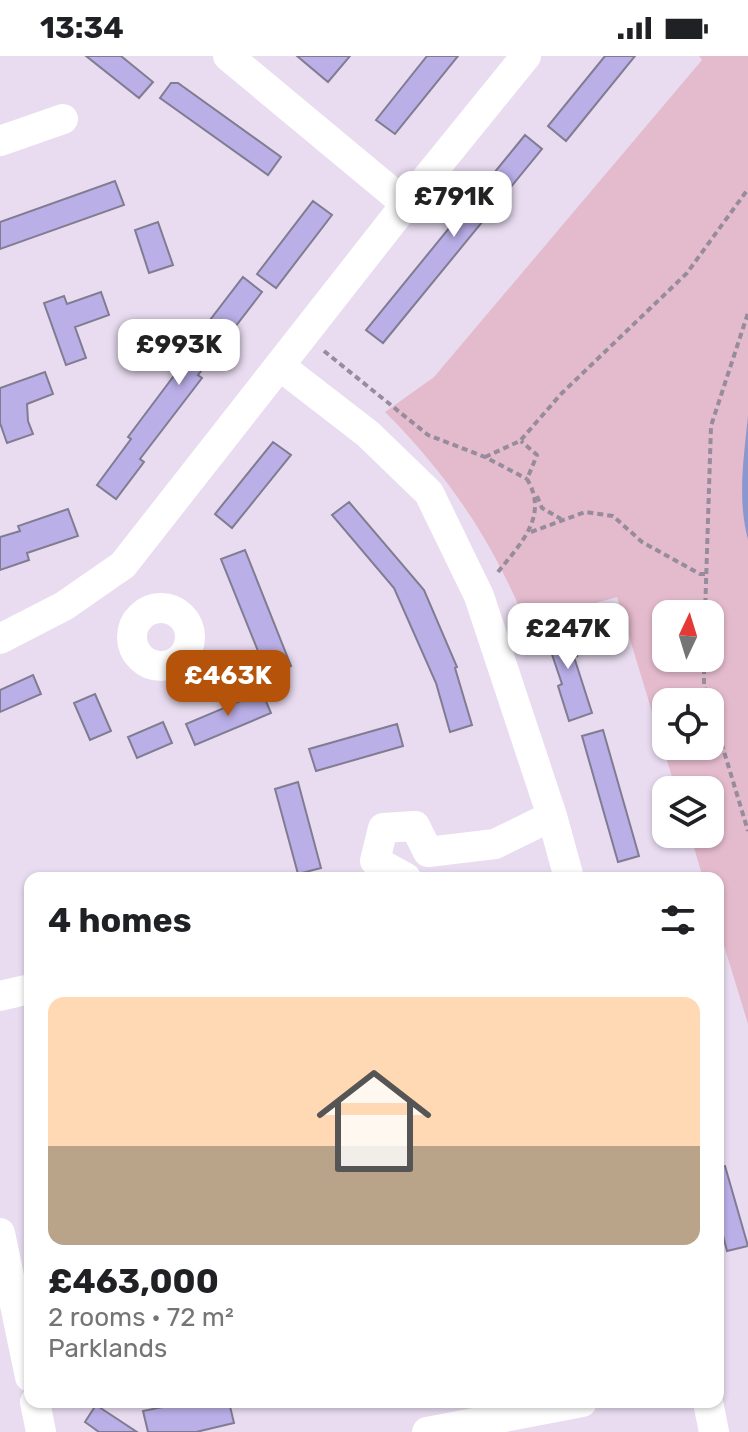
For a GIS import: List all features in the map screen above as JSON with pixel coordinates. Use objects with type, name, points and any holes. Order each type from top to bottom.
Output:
[{"type":"street","points":[[228,56],[406,204]]},
{"type":"street","points":[[0,639],[64,606],[123,565],[526,56]]},
{"type":"street","points":[[0,141],[63,119]]},
{"type":"street","points":[[280,366],[368,434],[429,493],[479,596],[552,816],[567,872]]},
{"type":"street","points":[[123,565],[151,609]]},
{"type":"street","points":[[428,852],[495,844],[552,816]]},
{"type":"street","points":[[395,872],[375,861],[383,828],[415,826],[428,852]]},
{"type":"street","points":[[416,872],[428,852]]},
{"type":"street","points":[[0,996],[24,990]]},
{"type":"street","points":[[11,1242],[24,1334]]},
{"type":"street","points":[[36,1408],[41,1432]]},
{"type":"street","points":[[427,1432],[551,1408]]},
{"type":"street","points":[[709,1408],[714,1432]]},
{"type":"path","points":[[485,457],[520,441],[561,394],[687,273],[748,189]]},
{"type":"path","points":[[705,600],[711,426],[748,313]]},
{"type":"path","points":[[304,336],[428,435],[485,457],[527,479],[542,508],[563,520]]},
{"type":"path","points":[[520,441],[537,455],[527,479]]},
{"type":"path","points":[[531,532],[536,494]]},
{"type":"path","points":[[479,596],[531,532],[585,512],[613,516],[642,542],[705,574]]},
{"type":"path","points":[[724,753],[748,831]]},
{"type":"shaded area","points":[[699,56],[748,56],[748,412],[743,508],[748,540],[748,1024],[724,946],[724,872],[701,872],[694,848],[724,848],[724,776],[672,776],[667,760],[724,760],[724,688],[652,688],[652,711],[617,597],[526,623],[498,564],[466,510],[429,460],[385,412],[434,377],[702,60]]},
{"type":"water","points":[[748,415],[748,540],[742,494]]},
{"type":"building","points":[[86,56],[121,56],[153,82],[139,98]]},
{"type":"building","points":[[297,56],[350,56],[328,82]]},
{"type":"building","points":[[427,56],[458,56],[395,134],[376,120]]},
{"type":"building","points":[[605,56],[635,56],[566,141],[548,126]]},
{"type":"building","points":[[171,83],[178,83],[281,157],[268,175],[160,98]]},
{"type":"building","points":[[525,135],[542,149],[383,343],[366,330]]},
{"type":"building","points":[[115,181],[124,205],[0,249],[0,222]]},
{"type":"building","points":[[313,201],[332,215],[276,288],[257,274]]},
{"type":"building","points":[[158,222],[173,265],[149,273],[135,230]]},
{"type":"building","points":[[243,277],[262,292],[198,375],[202,378],[140,459],[144,462],[116,499],[97,485],[131,439],[128,437],[191,353],[187,350]]},
{"type":"building","points":[[101,292],[109,315],[75,327],[86,358],[66,365],[44,303],[64,296],[67,304]]},
{"type":"building","points":[[45,372],[53,394],[27,404],[33,434],[7,443],[0,423],[0,388]]},
{"type":"building","points":[[273,442],[291,455],[232,528],[215,514]]},
{"type":"building","points":[[349,502],[424,590],[457,667],[472,725],[450,732],[436,683],[394,588],[332,515]]},
{"type":"building","points":[[68,509],[78,536],[27,553],[29,560],[0,570],[0,537],[20,531],[18,526]]},
{"type":"building","points":[[245,550],[291,666],[268,676],[221,559]]},
{"type":"building","points":[[566,621],[592,713],[569,721],[558,686],[562,684],[543,628]]},
{"type":"building","points":[[33,675],[41,694],[0,712],[0,690]]},
{"type":"building","points":[[262,692],[271,713],[195,745],[186,724]]},
{"type":"building","points":[[95,694],[111,731],[90,740],[74,703]]},
{"type":"building","points":[[163,722],[172,743],[137,758],[128,737]]},
{"type":"building","points":[[397,724],[403,746],[316,771],[309,749]]},
{"type":"building","points":[[603,730],[639,856],[618,862],[582,736]]},
{"type":"building","points":[[298,782],[321,868],[297,872],[275,789]]},
{"type":"building","points":[[724,1166],[748,1246],[727,1251],[724,1239]]},
{"type":"building","points":[[94,1408],[101,1408],[137,1432],[99,1432],[85,1422]]},
{"type":"building","points":[[158,1408],[230,1408],[234,1423],[196,1432],[148,1432],[143,1411]]}]
